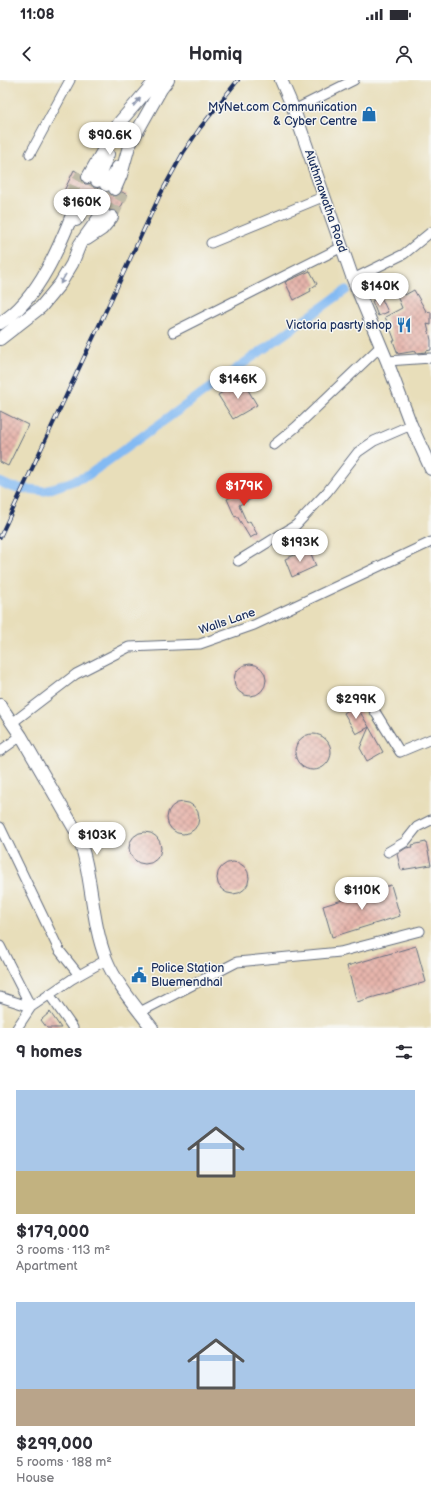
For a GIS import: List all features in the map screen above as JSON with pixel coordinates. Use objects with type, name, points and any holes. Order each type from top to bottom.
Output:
[{"type":"main road","points":[[102,183],[119,123],[156,80]]},
{"type":"main road","points":[[102,183],[129,146],[161,89],[168,80]]},
{"type":"main road","name":"Aluthmawatha Road","points":[[282,80],[294,110],[353,279],[387,361],[411,425],[431,469]]},
{"type":"main road","points":[[102,183],[119,123]]},
{"type":"main road","points":[[102,183],[128,176],[129,146]]},
{"type":"main road","points":[[63,238],[63,216],[91,206]]},
{"type":"main road","points":[[0,323],[8,318],[28,298],[44,274],[63,238],[91,206]]},
{"type":"main road","points":[[80,244],[102,229],[91,206]]},
{"type":"main road","points":[[0,339],[41,307],[60,284],[72,264],[80,244],[91,206]]},
{"type":"main road","points":[[0,705],[21,736],[77,833],[84,849],[97,925],[106,960],[116,979],[152,1028]]},
{"type":"street","points":[[30,154],[70,80]]},
{"type":"street","points":[[294,110],[354,80]]},
{"type":"street","points":[[211,244],[324,196]]},
{"type":"street","points":[[353,279],[404,254],[431,232]]},
{"type":"street","points":[[173,332],[342,247]]},
{"type":"street","points":[[274,445],[296,427],[381,346]]},
{"type":"street","points":[[387,361],[431,358]]},
{"type":"street","points":[[238,561],[296,525],[327,492],[358,452],[374,441],[411,425]]},
{"type":"street","name":"Walls Lane","points":[[12,723],[76,674],[129,647],[200,644],[254,625],[431,542]]},
{"type":"street","points":[[366,698],[400,752],[431,739]]},
{"type":"street","points":[[0,751],[21,736]]},
{"type":"street","points":[[388,852],[405,842],[417,827],[431,820]]},
{"type":"street","points":[[0,827],[59,950],[79,975]]},
{"type":"street","points":[[140,1012],[237,962],[340,952],[420,931]]},
{"type":"street","points":[[0,946],[31,1007]]},
{"type":"street","points":[[17,1028],[31,1007],[79,975],[106,960]]},
{"type":"street","points":[[49,994],[73,1028]]},
{"type":"street","points":[[0,997],[31,1007]]},
{"type":"building","points":[[74,170],[81,174],[81,180],[85,184],[90,184],[94,188],[99,188],[105,192],[108,192],[112,196],[116,196],[122,192],[127,195],[118,213],[114,210],[110,210],[108,206],[104,205],[100,205],[96,209],[93,207],[90,197],[85,197],[80,193],[74,194],[71,197],[63,193]]},
{"type":"building","points":[[310,271],[317,284],[310,289],[311,291],[294,300],[285,282]]},
{"type":"building","points":[[414,290],[426,311],[431,312],[431,325],[427,324],[431,340],[431,350],[426,351],[427,352],[416,353],[416,351],[398,354],[393,341],[395,341],[385,317],[402,308],[397,296],[404,293],[405,295]]},
{"type":"building","points":[[381,297],[388,312],[378,316],[372,301]]},
{"type":"building","points":[[242,380],[257,405],[233,419],[218,395]]},
{"type":"building","points":[[0,411],[28,425],[8,466],[0,462]]},
{"type":"building","points":[[254,484],[259,495],[239,505],[247,523],[250,521],[257,534],[250,538],[237,516],[235,517],[227,499]]},
{"type":"building","points":[[309,549],[316,566],[292,577],[285,559]]},
{"type":"building","points":[[247,664],[253,664],[262,668],[266,680],[262,692],[253,696],[247,696],[238,692],[234,683],[234,677],[238,668]]},
{"type":"building","points":[[356,705],[369,727],[356,734],[344,713]]},
{"type":"building","points":[[369,727],[383,752],[367,761],[360,748]]},
{"type":"building","points":[[317,734],[326,739],[330,745],[330,759],[326,765],[317,770],[309,770],[300,765],[296,759],[295,748],[300,739],[306,735]]},
{"type":"building","points":[[180,802],[186,802],[195,806],[199,818],[195,830],[186,834],[180,834],[171,830],[167,821],[167,815],[171,806]]},
{"type":"building","points":[[142,832],[148,832],[157,836],[161,848],[157,860],[148,864],[142,864],[133,860],[129,851],[129,845],[133,836]]},
{"type":"building","points":[[426,842],[431,865],[401,870],[397,854],[406,848],[413,847],[412,845]]},
{"type":"building","points":[[230,862],[236,862],[245,866],[249,878],[245,890],[236,894],[230,894],[221,890],[217,881],[217,875],[221,866]]},
{"type":"building","points":[[391,885],[400,916],[332,937],[323,906]]},
{"type":"building","points":[[416,946],[426,982],[357,1002],[347,966]]},
{"type":"building","points":[[50,1012],[61,1028],[47,1028],[41,1020]]},
{"type":"waterway","points":[[0,482],[11,487],[45,491],[87,476],[346,290]]},
{"type":"tunnel","points":[[70,197],[82,174]]},
{"type":"tunnel","points":[[86,204],[97,181]]},
{"type":"tunnel","points":[[95,208],[106,185]]},
{"type":"tunnel","points":[[103,212],[115,189]]},
{"type":"tunnel","points":[[112,217],[123,193]]},
{"type":"railway","points":[[0,537],[160,195],[183,153],[200,128],[238,80]]},
{"type":"place","name":"MyNet.com Communication & Cyber Centre","points":[[369,114]]},
{"type":"place","name":"Victoria pasrty shop","points":[[404,325]]},
{"type":"place","name":"Police Station Bluemendhal","points":[[139,975]]}]
